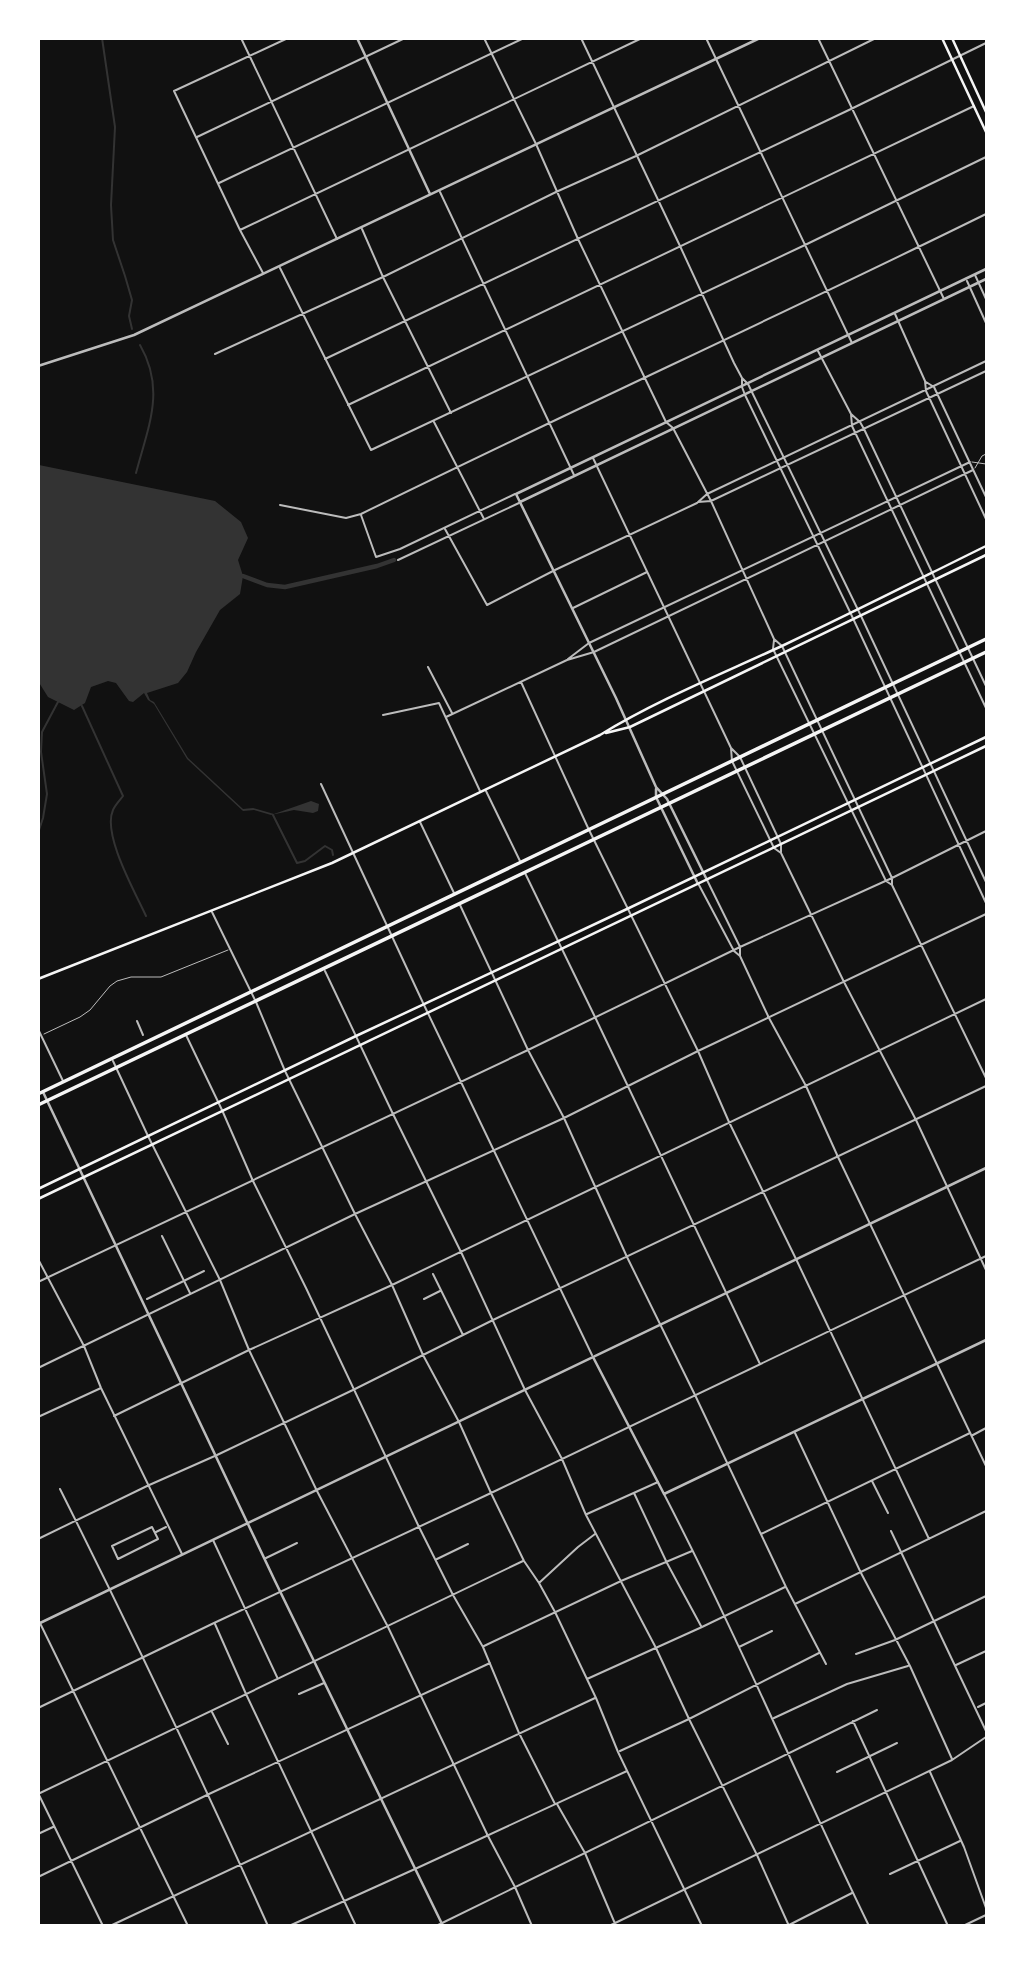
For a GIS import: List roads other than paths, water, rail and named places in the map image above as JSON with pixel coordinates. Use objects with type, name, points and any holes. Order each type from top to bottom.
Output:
[{"type":"main road","points":[[942,38],[986,132]]},
{"type":"main road","points":[[951,38],[986,112]]},
{"type":"main road","points":[[38,979],[354,853],[600,735],[700,682],[782,646],[986,546]]},
{"type":"main road","points":[[600,735],[630,727],[986,555]]},
{"type":"main road","points":[[41,1093],[986,639]]},
{"type":"main road","points":[[38,1105],[986,652]]},
{"type":"main road","points":[[38,1189],[986,737]]},
{"type":"main road","points":[[38,1199],[986,746]]},
{"type":"main road","points":[[520,862],[525,872]]},
{"type":"main road","points":[[454,894],[459,904]]},
{"type":"main road","points":[[182,1025],[186,1034]]},
{"type":"street","points":[[241,38],[337,240]]},
{"type":"street","points":[[264,274],[240,230],[174,91],[288,38]]},
{"type":"street","points":[[357,38],[430,194]]},
{"type":"street","points":[[197,137],[405,38]]},
{"type":"street","points":[[484,38],[666,422],[673,428],[711,501],[774,639],[785,652],[892,878],[892,885],[986,1078]]},
{"type":"street","points":[[219,183],[524,38]]},
{"type":"street","points":[[580,38],[742,378],[748,384],[858,609],[986,882]]},
{"type":"street","points":[[240,230],[642,38]]},
{"type":"street","points":[[706,38],[852,344]]},
{"type":"street","points":[[38,366],[126,339],[760,38]]},
{"type":"street","points":[[818,38],[944,299]]},
{"type":"street","points":[[215,354],[739,107],[876,38]]},
{"type":"street","points":[[325,359],[986,43]]},
{"type":"street","points":[[982,102],[986,99]]},
{"type":"street","points":[[347,405],[974,106]]},
{"type":"street","points":[[280,267],[371,450],[986,157]]},
{"type":"street","points":[[439,190],[574,476]]},
{"type":"street","points":[[280,505],[346,518],[361,514],[986,214]]},
{"type":"street","points":[[362,228],[383,277],[451,413]]},
{"type":"street","points":[[361,514],[376,557],[400,549],[986,269]]},
{"type":"street","points":[[975,275],[986,299]]},
{"type":"street","points":[[398,561],[986,279]]},
{"type":"street","points":[[966,280],[986,323]]},
{"type":"street","points":[[895,314],[925,381],[926,391],[986,519]]},
{"type":"street","points":[[818,351],[850,414],[852,426],[986,708]]},
{"type":"street","points":[[697,503],[707,494],[986,361]]},
{"type":"street","points":[[445,529],[487,605],[629,534],[697,503],[711,501],[986,372]]},
{"type":"street","points":[[742,378],[741,387],[925,768],[986,903]]},
{"type":"street","points":[[925,381],[937,394],[986,497]]},
{"type":"street","points":[[850,414],[864,429],[986,687]]},
{"type":"street","points":[[433,421],[484,519]]},
{"type":"street","points":[[593,457],[731,748],[745,767],[781,844],[781,853],[916,1120],[986,1270]]},
{"type":"street","points":[[567,660],[589,643],[970,462]]},
{"type":"street","points":[[446,717],[567,660],[594,652],[973,470]]},
{"type":"street","points":[[516,494],[630,727],[656,787],[656,797],[698,884],[734,951],[740,956]]},
{"type":"street","points":[[869,511],[873,519]]},
{"type":"street","points":[[400,549],[410,555]]},
{"type":"street","points":[[572,608],[648,572]]},
{"type":"street","points":[[774,639],[773,649],[776,656],[886,881],[892,885]]},
{"type":"street","points":[[428,667],[453,713]]},
{"type":"street","points":[[520,682],[929,1539]]},
{"type":"street","points":[[383,715],[439,703],[481,792]]},
{"type":"street","points":[[731,748],[732,761],[774,848],[781,853]]},
{"type":"street","points":[[832,771],[840,767]]},
{"type":"street","points":[[321,784],[560,1289],[693,1551],[869,1926]]},
{"type":"street","points":[[656,787],[669,804],[740,947],[740,956],[769,1018],[806,1086],[986,1466]]},
{"type":"street","points":[[486,790],[520,862]]},
{"type":"street","points":[[419,822],[454,894]]},
{"type":"street","points":[[38,1282],[740,947],[886,881],[986,831]]},
{"type":"street","points":[[678,842],[686,838]]},
{"type":"street","points":[[525,872],[760,1365]]},
{"type":"street","points":[[459,904],[528,1050],[564,1118],[627,1257],[760,1534],[825,1664]]},
{"type":"street","points":[[212,911],[256,1002],[285,1071],[355,1214],[393,1284],[423,1355],[524,1561],[540,1583],[555,1612],[618,1752],[702,1926]]},
{"type":"street","points":[[38,1368],[986,914]]},
{"type":"street","points":[[325,970],[525,1390],[562,1459],[586,1515],[656,1648],[757,1855],[788,1925],[853,1893]]},
{"type":"street","points":[[114,1416],[986,999]]},
{"type":"street","points":[[137,1021],[143,1035]]},
{"type":"street","points":[[38,1028],[64,1082]]},
{"type":"street","points":[[186,1034],[253,1181],[419,1527],[483,1647],[519,1733],[585,1853],[615,1924]]},
{"type":"street","points":[[112,1058],[220,1280],[249,1350],[317,1491],[388,1627],[532,1926]]},
{"type":"street","points":[[38,1539],[355,1390],[493,1320],[986,1086]]},
{"type":"street","points":[[41,1093],[442,1924]]},
{"type":"street","points":[[40,1624],[986,1168]]},
{"type":"street","points":[[162,1236],[191,1294]]},
{"type":"street","points":[[38,1708],[986,1256]]},
{"type":"street","points":[[38,1259],[84,1346],[114,1416],[182,1555]]},
{"type":"street","points":[[147,1299],[204,1271]]},
{"type":"street","points":[[433,1274],[464,1336]]},
{"type":"street","points":[[424,1299],[441,1290]]},
{"type":"street","points":[[664,1493],[986,1340]]},
{"type":"street","points":[[38,1417],[101,1388]]},
{"type":"street","points":[[760,1534],[986,1429]]},
{"type":"street","points":[[794,1431],[952,1760]]},
{"type":"street","points":[[872,1480],[888,1513]]},
{"type":"street","points":[[586,1515],[658,1482]]},
{"type":"street","points":[[60,1489],[144,1657],[268,1926]]},
{"type":"street","points":[[634,1493],[667,1563],[702,1627]]},
{"type":"street","points":[[795,1604],[986,1511]]},
{"type":"street","points":[[155,1533],[168,1526]]},
{"type":"street","points":[[152,1527],[155,1533],[158,1539],[118,1559],[112,1546],[152,1527]]},
{"type":"street","points":[[891,1531],[957,1665],[986,1731]]},
{"type":"street","points":[[540,1583],[596,1533]]},
{"type":"street","points":[[213,1539],[278,1678]]},
{"type":"street","points":[[265,1558],[297,1543]]},
{"type":"street","points":[[436,1559],[468,1544]]},
{"type":"street","points":[[483,1647],[621,1581],[693,1551]]},
{"type":"street","points":[[103,1926],[38,1794],[524,1561]]},
{"type":"street","points":[[587,1679],[786,1587]]},
{"type":"street","points":[[856,1654],[895,1640],[986,1597]]},
{"type":"street","points":[[38,1619],[188,1926]]},
{"type":"street","points":[[214,1623],[356,1926]]},
{"type":"street","points":[[738,1647],[772,1631]]},
{"type":"street","points":[[957,1665],[986,1651]]},
{"type":"street","points":[[618,1752],[820,1653]]},
{"type":"street","points":[[38,1877],[490,1663]]},
{"type":"street","points":[[772,1719],[847,1684],[909,1666]]},
{"type":"street","points":[[299,1694],[324,1682]]},
{"type":"street","points":[[110,1926],[596,1698]]},
{"type":"street","points":[[976,1708],[986,1703]]},
{"type":"street","points":[[436,1926],[877,1710]]},
{"type":"street","points":[[212,1711],[228,1744]]},
{"type":"street","points":[[853,1721],[948,1926]]},
{"type":"street","points":[[610,1926],[952,1760],[986,1737]]},
{"type":"street","points":[[836,1772],[897,1743]]},
{"type":"street","points":[[289,1926],[628,1770]]},
{"type":"street","points":[[930,1771],[961,1840],[986,1908]]},
{"type":"street","points":[[38,1834],[54,1826]]},
{"type":"street","points":[[890,1874],[961,1840]]},
{"type":"street","points":[[963,1926],[986,1915]]},
{"type":"lane","points":[[973,470],[986,454]]},
{"type":"lane","points":[[970,462],[986,464]]},
{"type":"lane","points":[[41,1035],[80,1017],[90,1010],[110,986],[124,978],[161,977],[230,949]]},
{"type":"waterway","points":[[102,38],[115,127],[111,205],[113,240],[132,300],[129,316],[132,329]]},
{"type":"waterway","points":[[136,473],[149,424],[153,393],[148,362],[140,345]]},
{"type":"waterway","points":[[243,576],[267,585],[285,587],[394,560]]},
{"type":"waterway","points":[[38,833],[47,794],[41,752],[42,732],[59,700]]},
{"type":"waterway","points":[[82,706],[123,796],[113,810],[112,833],[121,863],[146,916]]},
{"type":"waterway","points":[[273,815],[297,863],[305,861],[325,846],[332,850],[333,855]]}]
